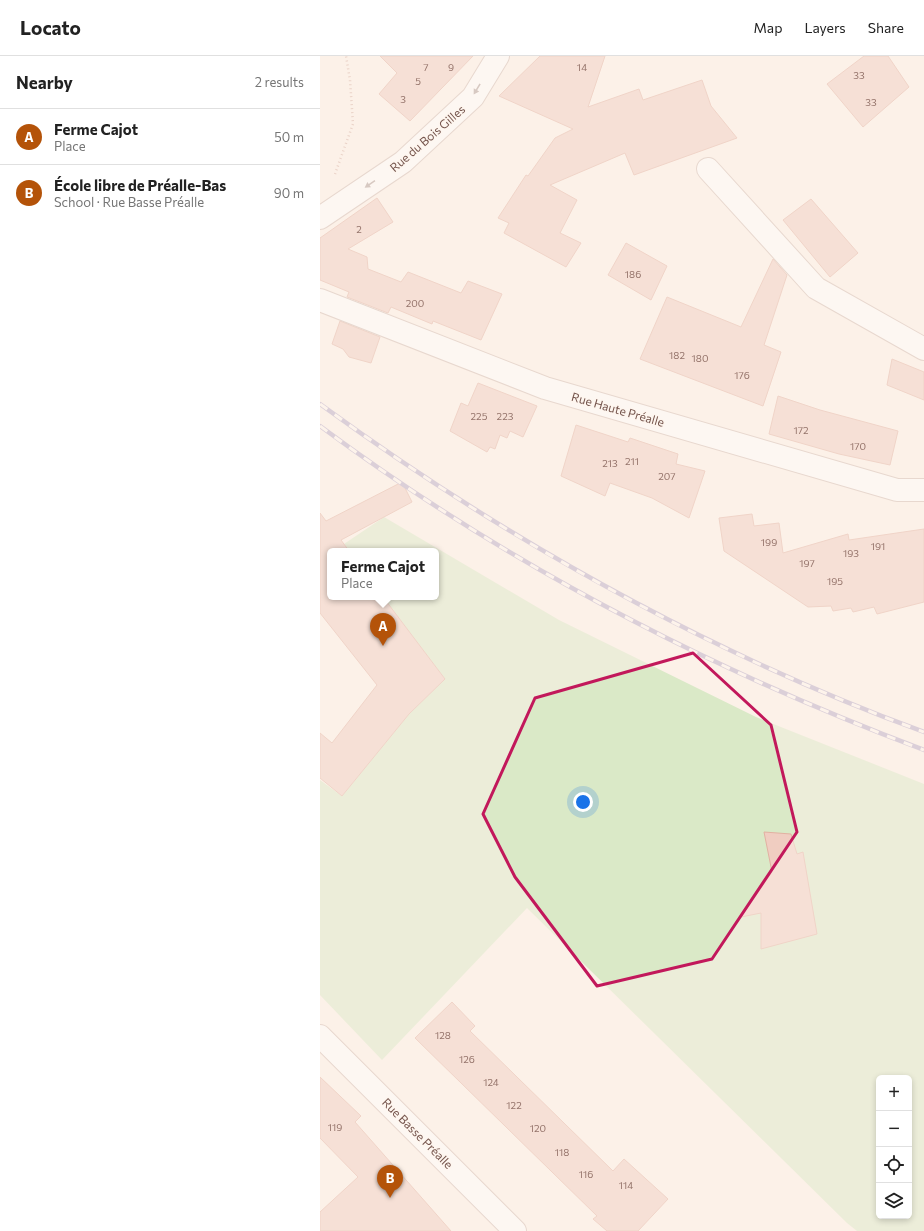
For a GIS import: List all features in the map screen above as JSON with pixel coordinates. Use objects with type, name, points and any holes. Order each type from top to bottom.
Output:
[{"type":"street","name":"Rue du Bois Gilles","points":[[323,216],[409,156],[473,97],[498,56]]},
{"type":"street","points":[[708,169],[816,288],[924,349]]},
{"type":"street","name":"Rue Haute Préalle","points":[[320,300],[545,388],[897,490],[924,490]]},
{"type":"street","name":"Rue Basse Préalle","points":[[320,1036],[515,1231]]},
{"type":"path","points":[[323,216],[325,195],[353,124],[350,80],[346,56]]},
{"type":"highlighted area","points":[[693,653],[771,725],[797,832],[712,959],[597,986],[515,877],[483,814],[535,698]]},
{"type":"green space","points":[[384,517],[437,548],[347,548],[344,544]]},
{"type":"green space","points":[[439,549],[559,620],[756,717],[924,784],[924,1231],[857,1231],[847,1223],[527,908],[382,1060],[320,995],[320,780],[342,796],[409,714],[445,679],[385,600],[439,600]]},
{"type":"building","points":[[380,56],[473,56],[410,121],[379,94],[397,73]]},
{"type":"building","points":[[540,56],[605,56],[588,107],[639,89],[643,100],[702,80],[711,106],[737,138],[634,175],[625,153],[550,185],[577,200],[560,233],[581,243],[566,267],[504,233],[509,223],[498,218],[526,175],[528,176],[555,138],[573,129],[499,96]]},
{"type":"building","points":[[864,56],[888,56],[909,87],[863,127],[827,84]]},
{"type":"building","points":[[377,198],[393,222],[348,249],[367,257],[368,269],[401,282],[408,272],[461,293],[468,281],[502,294],[481,340],[433,321],[432,324],[391,307],[388,313],[347,297],[349,292],[320,280],[320,238]]},
{"type":"building","points":[[811,199],[858,253],[830,277],[783,220]]},
{"type":"building","points":[[626,243],[667,266],[651,300],[608,275]]},
{"type":"building","points":[[773,259],[787,275],[764,345],[781,352],[763,406],[640,359],[667,297],[741,327]]},
{"type":"building","points":[[340,321],[380,337],[371,363],[349,357],[343,349],[332,344]]},
{"type":"building","points":[[892,359],[924,372],[924,400],[887,385]]},
{"type":"building","points":[[478,383],[537,406],[523,437],[510,431],[507,438],[500,435],[495,449],[490,447],[487,452],[450,431],[461,403],[468,406]]},
{"type":"building","points":[[778,396],[820,410],[898,431],[890,465],[839,454],[769,434]]},
{"type":"building","points":[[576,425],[628,442],[630,438],[678,454],[676,464],[705,471],[689,518],[652,498],[610,483],[605,496],[561,476]]},
{"type":"building","points":[[402,482],[412,502],[341,540],[347,548],[327,548],[327,600],[385,600],[445,679],[409,714],[342,796],[320,778],[320,733],[332,743],[377,685],[320,613],[320,513],[326,521]]},
{"type":"building","points":[[752,514],[754,526],[779,523],[783,553],[848,534],[849,540],[924,529],[924,602],[877,614],[874,607],[853,612],[851,608],[833,611],[831,606],[808,607],[724,551],[719,518]]},
{"type":"building","points":[[764,832],[791,834],[797,854],[803,852],[817,934],[761,949],[761,913],[741,917],[772,872]]},
{"type":"building","points":[[452,1002],[475,1026],[470,1031],[613,1171],[624,1159],[668,1199],[638,1231],[607,1231],[593,1219],[597,1216],[415,1038]]},
{"type":"building","points":[[320,1077],[361,1116],[355,1122],[451,1231],[320,1231],[320,1212],[358,1177],[320,1138]]},
{"type":"railway","points":[[320,404],[463,502],[536,547],[611,589],[687,629],[764,666],[843,701],[924,732]]},
{"type":"railway","points":[[320,426],[390,476],[462,523],[535,567],[610,609],[687,648],[765,684],[924,750]]},
{"type":"place","name":"Ferme Cajot","points":[[383,646]]},
{"type":"place","name":"École libre de Préalle-Bas","points":[[390,1198]]}]
